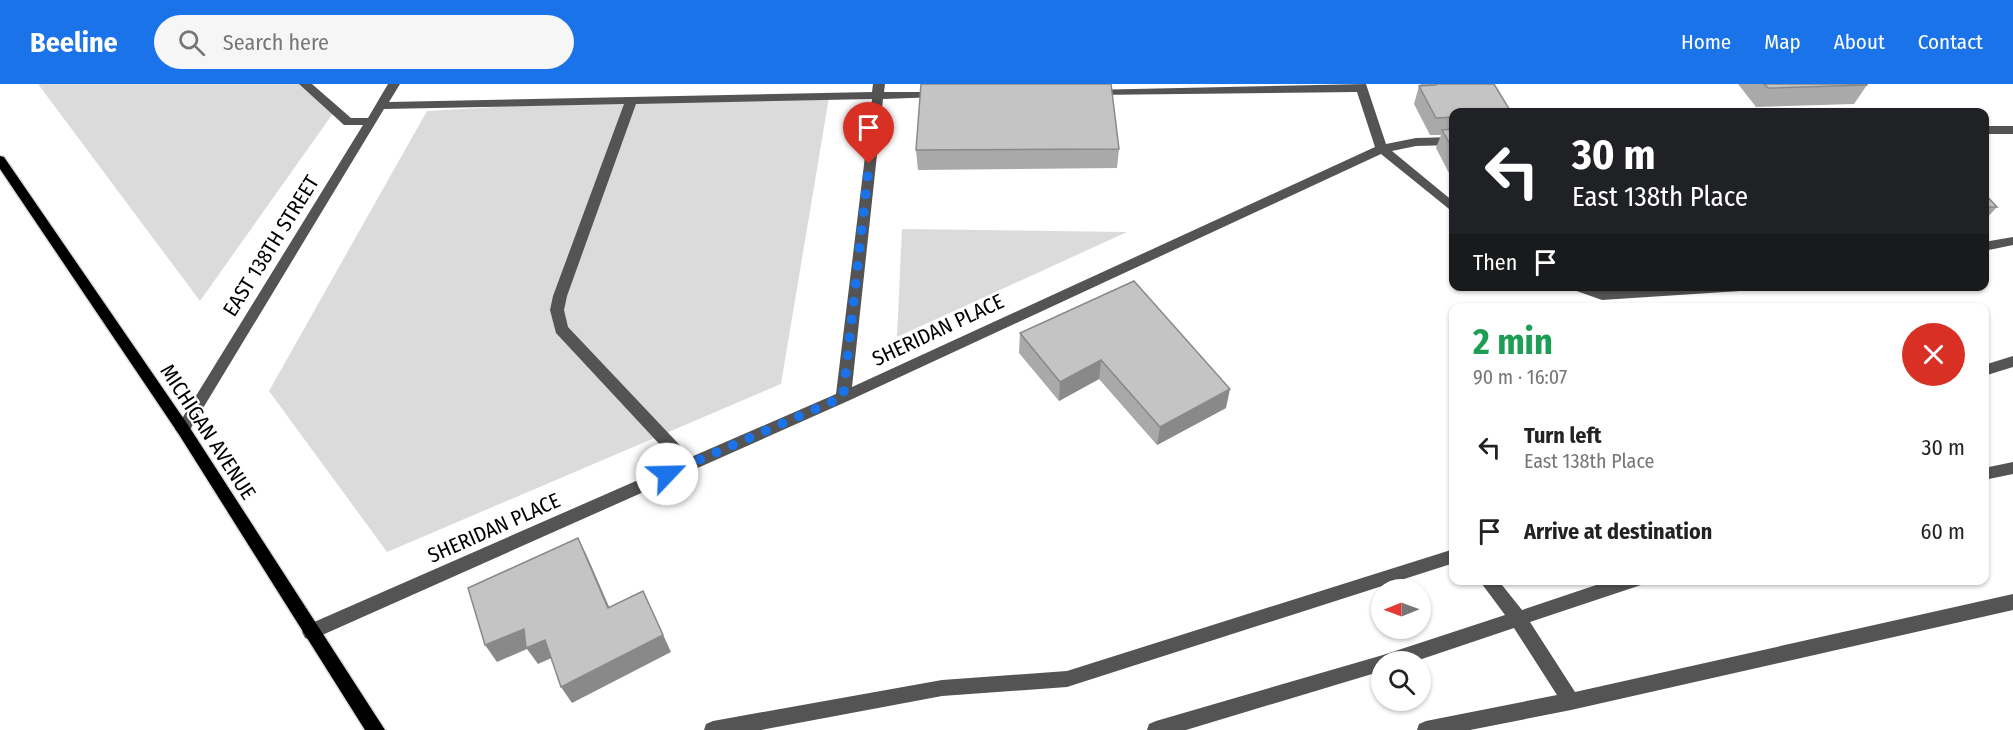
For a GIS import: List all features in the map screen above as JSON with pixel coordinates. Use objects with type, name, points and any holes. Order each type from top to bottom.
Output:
[{"type":"main road","name":"MICHIGAN AVENUE","points":[[0,160],[183,429],[311,632],[376,730]]},
{"type":"street","points":[[304,84],[348,122],[372,121]]},
{"type":"street","name":"EAST 138TH STREET","points":[[183,429],[394,84]]},
{"type":"street","points":[[1083,92],[1361,86],[1382,149],[1449,205]]},
{"type":"street","points":[[381,106],[878,89],[954,94]]},
{"type":"street","points":[[843,397],[878,89]]},
{"type":"street","points":[[632,99],[560,296],[557,319],[561,329],[688,465]]},
{"type":"street","points":[[1989,130],[2013,130]]},
{"type":"street","name":"SHERIDAN PLACE","points":[[311,632],[843,397],[1382,149],[1416,142],[1449,141]]},
{"type":"street","points":[[1989,246],[2013,241]]},
{"type":"street","points":[[1590,291],[1602,295],[1663,291]]},
{"type":"street","points":[[1989,369],[2013,361]]},
{"type":"street","points":[[1989,473],[2013,468]]},
{"type":"street","points":[[713,730],[942,688],[1067,679],[1449,558]]},
{"type":"street","points":[[1491,585],[1518,618],[1571,701]]},
{"type":"street","points":[[1420,651],[1620,585]]},
{"type":"street","points":[[1426,730],[1571,701],[2013,602]]},
{"type":"street","points":[[1156,730],[1371,666]]},
{"type":"shaded area","points":[[38,84],[305,84],[334,112],[200,301]]},
{"type":"shaded area","points":[[829,97],[781,384],[387,552],[269,391],[427,111],[632,99]]},
{"type":"shaded area","points":[[902,229],[1127,232],[897,337]]},
{"type":"building","points":[[921,84],[1111,84],[1119,149],[916,150]]},
{"type":"building","points":[[1494,84],[1509,108],[1449,108],[1449,117],[1436,118],[1419,86]]},
{"type":"building","points":[[1764,84],[1867,84],[1867,85],[1768,88]]},
{"type":"building","points":[[1449,129],[1449,142],[1442,130]]},
{"type":"building","points":[[1989,198],[1997,207],[1989,207]]},
{"type":"building","points":[[1134,281],[1230,389],[1160,427],[1101,360],[1060,382],[1020,333]]},
{"type":"building","points":[[578,538],[608,608],[643,591],[663,635],[561,687],[545,640],[526,648],[524,629],[485,645],[468,588]]},
{"type":"route","points":[[667,474],[843,397],[869,164]]}]
